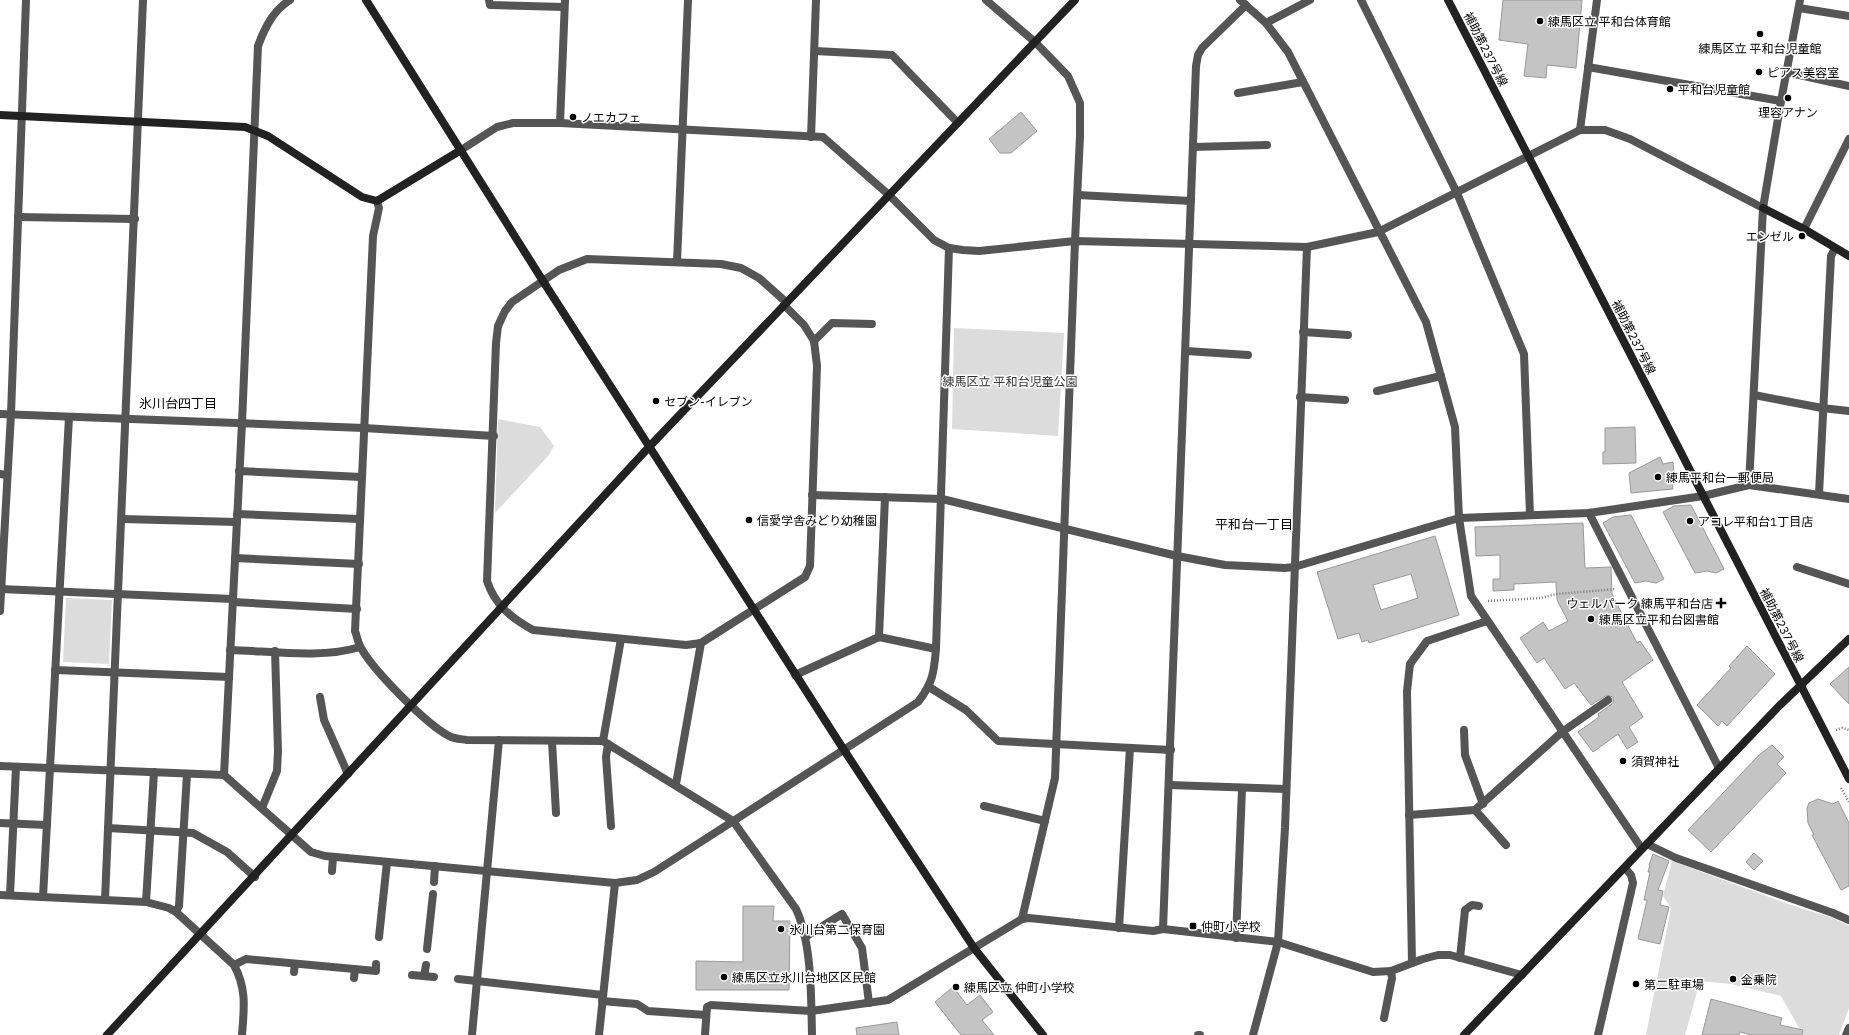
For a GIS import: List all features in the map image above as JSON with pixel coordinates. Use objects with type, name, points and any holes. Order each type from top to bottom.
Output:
[{"type":"street","points":[[0,611],[4,474],[10,414],[26,0]]},
{"type":"street","points":[[105,900],[135,219],[143,0]]},
{"type":"street","points":[[224,775],[242,423],[258,46],[266,23],[284,4],[290,0]]},
{"type":"street","points":[[366,0],[543,281],[844,750],[974,948],[1043,1035]]},
{"type":"street","points":[[489,0],[490,5],[564,4],[560,123]]},
{"type":"street","points":[[677,262],[688,0]]},
{"type":"street","points":[[811,137],[816,0]]},
{"type":"street","points":[[986,0],[1034,42],[1068,76],[1080,103],[1078,195],[1075,240],[1055,778],[1022,919]]},
{"type":"street","points":[[107,1035],[201,935],[650,447],[785,303],[1075,0]]},
{"type":"street","points":[[1266,22],[1310,0]]},
{"type":"street","points":[[1361,0],[1457,193],[1524,354],[1530,515]]},
{"type":"street","name":"補助第237号線","points":[[1448,0],[1849,779]]},
{"type":"street","points":[[1580,130],[1597,0]]},
{"type":"street","points":[[1163,929],[1193,147],[1198,55],[1202,48],[1243,3],[1266,22],[1288,52],[1378,232],[1426,322],[1455,427],[1459,518],[1471,596],[1487,621],[1562,732],[1644,847],[1833,913],[1849,920]]},
{"type":"street","points":[[1749,485],[1763,208],[1786,72],[1800,4],[1849,16]]},
{"type":"street","points":[[815,51],[892,55],[958,123]]},
{"type":"street","points":[[1588,67],[1781,101]]},
{"type":"street","points":[[1786,72],[1849,86]]},
{"type":"street","points":[[1238,93],[1304,82]]},
{"type":"street","points":[[0,114],[245,127],[254,129],[268,136],[362,197],[378,201],[497,127],[513,123],[560,123],[823,137],[889,195],[934,240],[949,248],[979,251],[1075,240],[1307,247],[1378,232],[1580,130],[1605,130],[1630,139],[1804,229],[1849,255]]},
{"type":"street","points":[[1804,229],[1849,139]]},
{"type":"street","points":[[1193,147],[1267,145]]},
{"type":"street","points":[[1078,195],[1191,201]]},
{"type":"street","points":[[378,201],[379,208],[372,236],[361,477],[355,631],[360,646],[368,660],[412,705],[436,728],[450,737],[467,740],[605,742],[733,820],[796,909],[802,923],[805,937],[812,1035]]},
{"type":"street","points":[[18,216],[135,219]]},
{"type":"street","points":[[1252,1035],[1278,942],[1286,789],[1307,247]]},
{"type":"street","points":[[0,766],[224,775],[311,852],[334,857],[615,883],[645,877],[918,702],[929,687],[935,664],[936,649],[949,248]]},
{"type":"street","points":[[1819,494],[1822,408],[1831,256],[1835,248]]},
{"type":"street","points":[[587,259],[721,264],[741,268],[759,278],[785,303],[804,325],[814,340],[817,366],[810,566],[805,577],[700,643],[686,645],[533,630],[515,620],[502,607],[492,595],[487,581],[498,326],[505,311],[512,302],[543,281],[559,270],[587,259]]},
{"type":"street","points":[[814,340],[832,323],[872,324]]},
{"type":"street","points":[[1303,332],[1348,335]]},
{"type":"street","points":[[1186,351],[1248,355]]},
{"type":"street","points":[[1377,391],[1441,376]]},
{"type":"street","points":[[1754,395],[1822,408],[1849,411]]},
{"type":"street","points":[[1300,397],[1345,400]]},
{"type":"street","points":[[0,414],[364,428],[494,436]]},
{"type":"street","points":[[43,897],[69,417]]},
{"type":"street","points":[[239,471],[361,477]]},
{"type":"street","points":[[812,495],[942,499],[1177,556],[1225,565],[1294,567],[1459,518],[1589,513],[1703,496],[1749,485],[1849,499]]},
{"type":"street","points":[[880,637],[885,497]]},
{"type":"street","points":[[1589,513],[1719,768]]},
{"type":"street","points":[[122,519],[360,519]]},
{"type":"street","points":[[235,558],[358,564]]},
{"type":"street","points":[[1797,567],[1849,584]]},
{"type":"street","points":[[1,589],[233,600],[357,609]]},
{"type":"street","points":[[1412,963],[1407,691],[1410,664],[1427,641],[1487,621]]},
{"type":"street","points":[[795,675],[880,637],[936,649]]},
{"type":"street","points":[[611,826],[605,742],[621,639]]},
{"type":"street","points":[[1464,1035],[1626,868],[1644,847],[1800,684],[1849,639]]},
{"type":"street","points":[[676,784],[700,643]]},
{"type":"street","points":[[230,650],[329,652],[347,650],[360,646]]},
{"type":"street","points":[[262,808],[274,778],[277,764],[278,751],[275,651]]},
{"type":"street","points":[[55,670],[229,677]]},
{"type":"street","points":[[929,687],[966,710],[998,741],[1171,750]]},
{"type":"street","points":[[320,696],[324,720],[348,774]]},
{"type":"street","points":[[1410,815],[1475,810],[1562,732],[1608,700]]},
{"type":"street","points":[[1464,730],[1465,755],[1483,804]]},
{"type":"street","points":[[472,1035],[499,740]]},
{"type":"street","points":[[552,741],[556,813]]},
{"type":"street","points":[[1119,928],[1130,748]]},
{"type":"street","points":[[10,895],[16,767]]},
{"type":"street","points":[[146,902],[154,772]]},
{"type":"street","points":[[176,912],[179,906],[188,774]]},
{"type":"street","points":[[1169,784],[1242,789],[1286,789]]},
{"type":"street","points":[[1236,938],[1242,789]]},
{"type":"street","points":[[984,806],[1045,821]]},
{"type":"street","points":[[1475,810],[1506,844]]},
{"type":"street","points":[[0,823],[47,825]]},
{"type":"street","points":[[108,828],[193,833],[227,852],[255,876]]},
{"type":"street","points":[[332,871],[334,857]]},
{"type":"street","points":[[379,937],[387,862]]},
{"type":"street","points":[[434,882],[435,866]]},
{"type":"street","points":[[1598,1035],[1632,883],[1632,875],[1626,868]]},
{"type":"street","points":[[599,1035],[615,883]]},
{"type":"street","points":[[427,950],[432,894]]},
{"type":"street","points":[[0,895],[146,902],[169,908],[176,912],[234,965],[240,976],[244,995],[242,1035]]},
{"type":"street","points":[[1460,958],[1465,910],[1472,905],[1479,906]]},
{"type":"street","points":[[805,937],[842,914],[862,948],[869,1003]]},
{"type":"street","points":[[705,1035],[707,1007],[711,1005],[811,1011],[894,998],[1022,919],[1029,918],[1153,931],[1163,929],[1278,942],[1373,972],[1391,971],[1438,955],[1450,955],[1522,975]]},
{"type":"street","points":[[234,965],[246,959],[294,968],[322,963],[355,970],[376,971],[376,964]]},
{"type":"street","points":[[424,976],[426,965]]},
{"type":"street","points":[[354,978],[355,970]]},
{"type":"street","points":[[1384,1018],[1392,978],[1391,971]]},
{"type":"street","points":[[412,976],[434,977]]},
{"type":"street","points":[[458,979],[603,998],[637,1004],[648,1010],[706,1016]]},
{"type":"street","points":[[1846,1035],[1849,1028]]},
{"type":"path","points":[[1476,604],[1487,601],[1541,598],[1556,594],[1619,589],[1626,586]]},
{"type":"path","points":[[1836,730],[1842,728],[1849,730]]},
{"type":"green space","name":"練馬区立 平和台児童公園","points":[[954,328],[1064,333],[1058,436],[952,429]]},
{"type":"green space","points":[[498,419],[540,427],[554,446],[548,456],[495,513]]},
{"type":"green space","points":[[66,598],[112,600],[109,664],[63,662]]},
{"type":"green space","name":"金乗院","points":[[1672,861],[1791,905],[1833,918],[1849,926],[1849,1008],[1839,1035],[1803,1035],[1781,996],[1731,984],[1700,981],[1685,1035],[1646,1035],[1671,908],[1663,896]]},
{"type":"building","name":"練馬区立 平和台体育館","points":[[1503,0],[1582,0],[1576,68],[1547,65],[1546,78],[1524,76],[1528,44],[1499,40]]},
{"type":"building","points":[[1021,112],[1037,131],[1011,153],[1000,153],[989,139]]},
{"type":"building","points":[[1635,427],[1636,463],[1603,464],[1603,452],[1605,452],[1605,428]]},
{"type":"building","points":[[1660,457],[1663,464],[1673,462],[1675,483],[1672,483],[1673,489],[1631,493],[1629,473]]},
{"type":"building","points":[[1691,505],[1724,569],[1716,573],[1707,571],[1695,573],[1663,512],[1674,506]]},
{"type":"building","points":[[1631,515],[1664,579],[1656,583],[1646,581],[1635,583],[1603,523],[1613,517]]},
{"type":"building","points":[[1583,523],[1585,568],[1611,567],[1612,594],[1637,643],[1640,641],[1653,660],[1622,682],[1643,717],[1629,727],[1638,742],[1627,749],[1618,734],[1593,752],[1578,732],[1599,717],[1598,714],[1613,703],[1613,697],[1607,695],[1591,705],[1574,683],[1565,689],[1544,658],[1537,663],[1520,638],[1543,622],[1549,631],[1568,621],[1557,600],[1556,582],[1514,584],[1514,590],[1493,591],[1493,579],[1500,579],[1500,555],[1476,556],[1475,527]]},
{"type":"building","points":[[1435,536],[1459,615],[1369,643],[1368,640],[1362,642],[1359,633],[1338,639],[1317,572]],"holes":[[[1411,574],[1418,598],[1381,610],[1373,585]]]},
{"type":"building","points":[[1747,646],[1775,674],[1727,726],[1722,721],[1718,726],[1697,705],[1731,668],[1729,666]]},
{"type":"building","points":[[1849,667],[1849,704],[1830,684]]},
{"type":"building","points":[[1772,745],[1784,757],[1777,764],[1786,773],[1711,852],[1688,830],[1759,755]]},
{"type":"building","points":[[1818,799],[1833,804],[1838,801],[1849,823],[1849,886],[1841,890],[1812,835],[1814,835],[1808,823],[1807,808],[1809,803]]},
{"type":"building","points":[[1754,853],[1763,861],[1754,870],[1746,862]]},
{"type":"building","points":[[1653,854],[1669,861],[1658,890],[1663,891],[1660,905],[1669,907],[1660,944],[1638,939],[1647,900],[1644,900],[1650,872],[1648,872],[1649,865]]},
{"type":"building","points":[[743,906],[774,906],[773,921],[790,921],[789,990],[696,990],[696,961],[743,962]]},
{"type":"building","points":[[953,987],[967,1005],[980,995],[993,1012],[982,1020],[994,1035],[961,1035],[935,1002]]},
{"type":"building","points":[[1711,999],[1782,1018],[1780,1025],[1803,1030],[1802,1035],[1751,1035],[1740,1032],[1739,1035],[1702,1035]]},
{"type":"building","points":[[897,1022],[899,1035],[857,1035],[856,1028]]},
{"type":"place","name":"練馬区立 平和台体育館","points":[[1540,21]]},
{"type":"place","name":"練馬区立 平和台児童館","points":[[1760,34]]},
{"type":"place","name":"ピアス美容室","points":[[1759,72]]},
{"type":"place","name":"平和台児童館","points":[[1670,89]]},
{"type":"place","name":"理容アナン","points":[[1788,98]]},
{"type":"place","name":"ノエカフェ","points":[[573,117]]},
{"type":"place","name":"エンゼル","points":[[1802,236]]},
{"type":"place","name":"セブン-イレブン","points":[[656,401]]},
{"type":"place","name":"練馬平和台一郵便局","points":[[1658,477]]},
{"type":"place","name":"信愛学舎みどり幼稚園","points":[[749,520]]},
{"type":"place","name":"アコレ平和台1丁目店","points":[[1690,521]]},
{"type":"place","name":"ウェルパーク 練馬平和台店","points":[[1721,603]]},
{"type":"place","name":"練馬区立平和台図書館","points":[[1591,619]]},
{"type":"place","name":"須賀神社","points":[[1623,761]]},
{"type":"place","name":"仲町小学校","points":[[1193,926]]},
{"type":"place","name":"氷川台第二保育園","points":[[781,929]]},
{"type":"place","name":"練馬区立氷川台地区区民館","points":[[724,977]]},
{"type":"place","name":"金乗院","points":[[1733,979]]},
{"type":"place","name":"第二駐車場","points":[[1636,984]]},
{"type":"place","name":"練馬区立 仲町小学校","points":[[956,987]]},
{"type":"district","name":"氷川台四丁目","points":[[178,403]]},
{"type":"district","name":"平和台一丁目","points":[[1254,524]]}]
